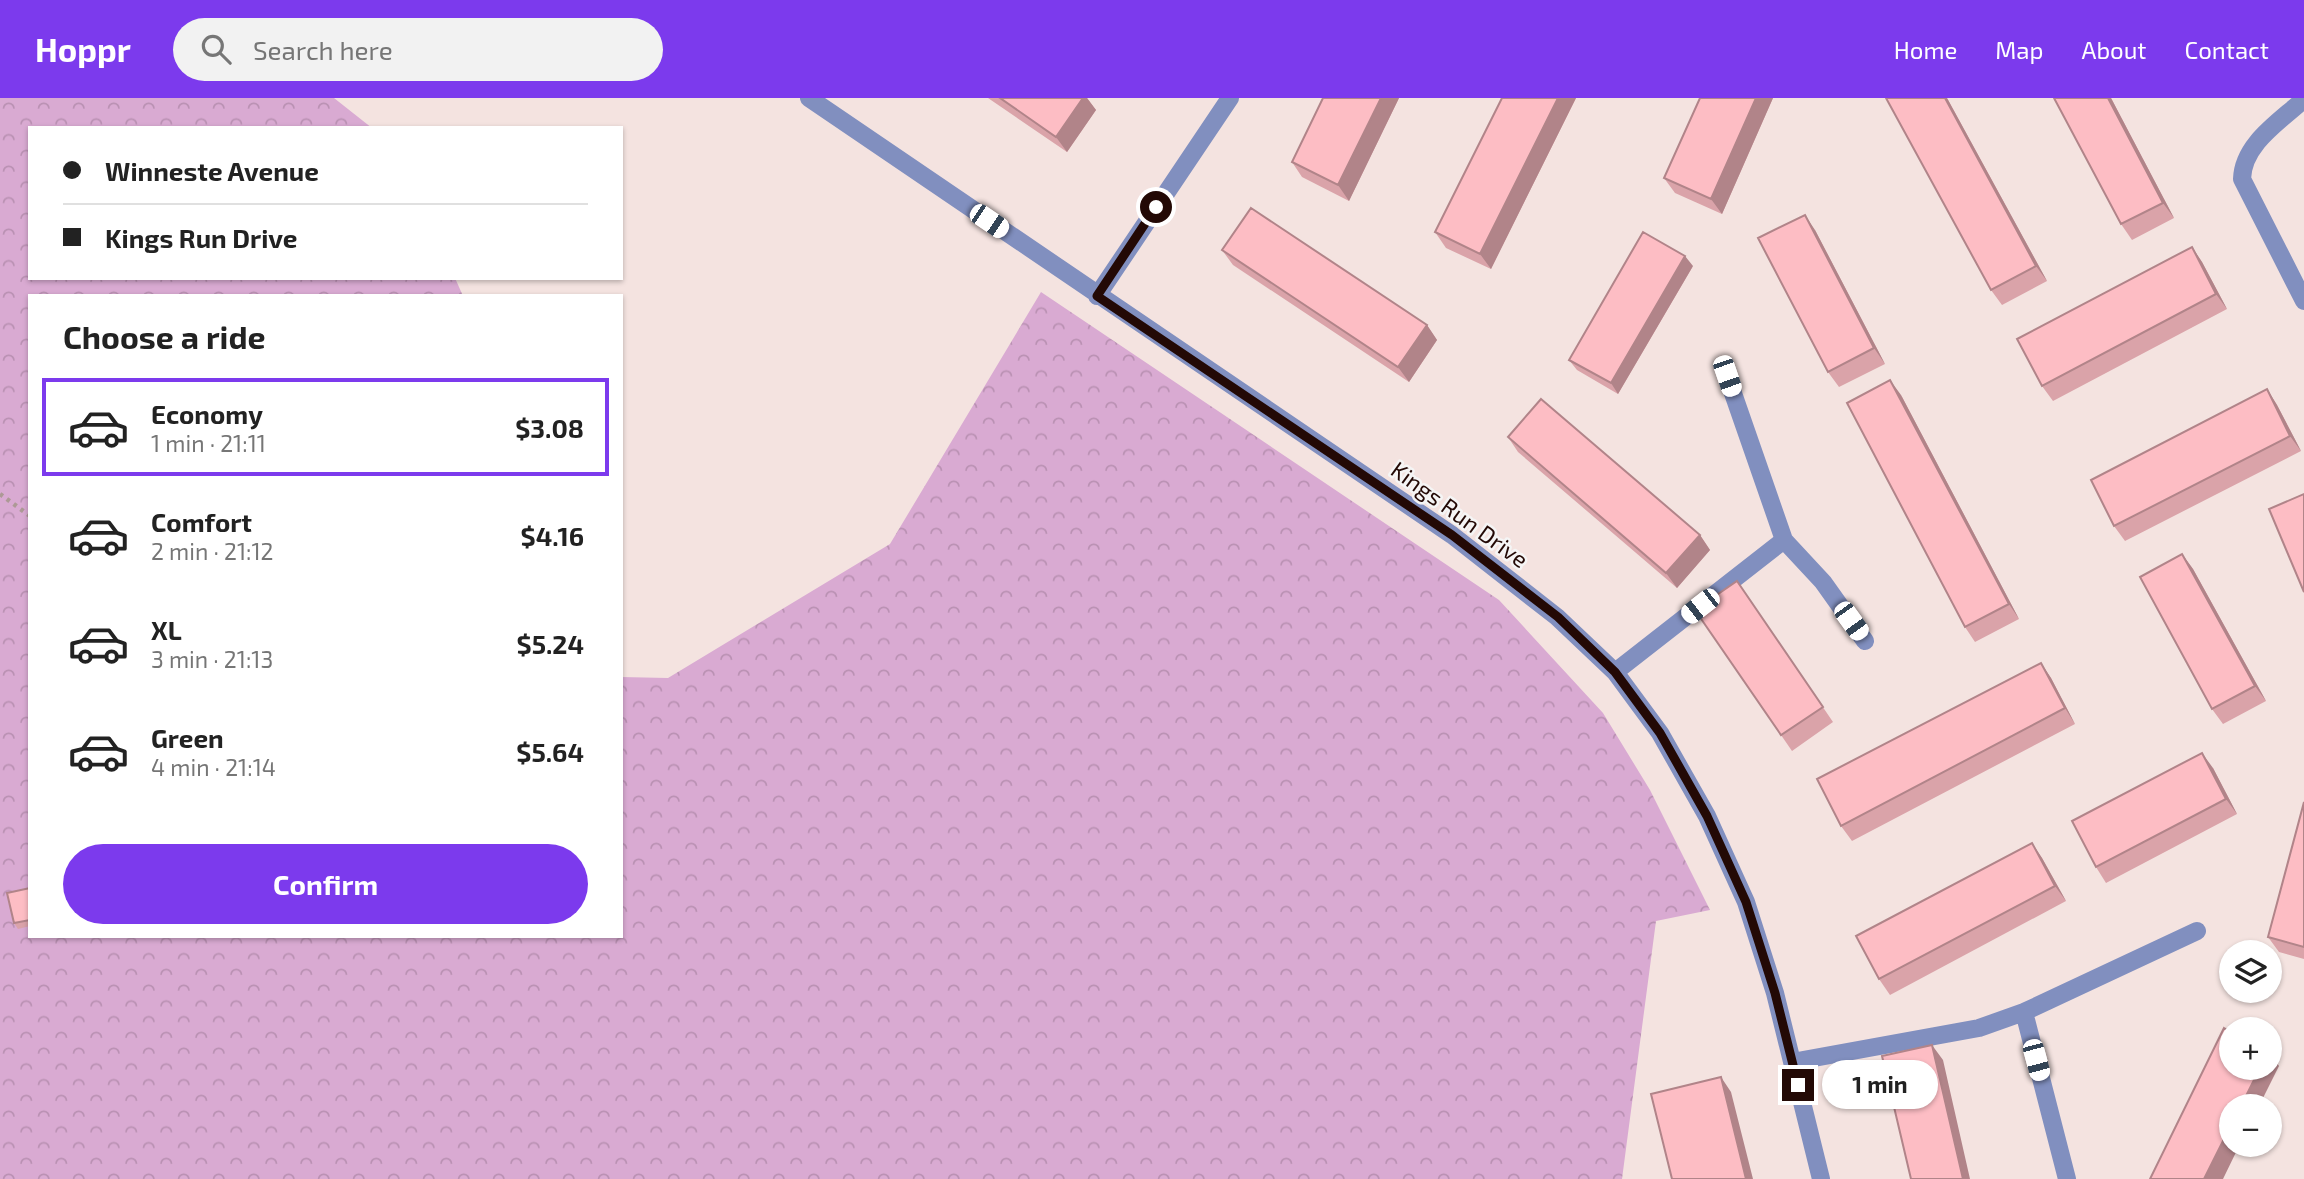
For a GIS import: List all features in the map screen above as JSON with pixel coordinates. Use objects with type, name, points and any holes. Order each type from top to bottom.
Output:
[{"type":"street","name":"Kings Run Drive","points":[[809,98],[1452,535],[1558,617],[1615,672],[1660,733],[1707,816],[1746,902],[1775,993],[1821,1179]]},
{"type":"street","points":[[1097,296],[1230,98]]},
{"type":"street","points":[[2303,100],[2253,146],[2242,167],[2242,179],[2304,301]]},
{"type":"street","points":[[1727,376],[1784,540],[1823,582],[1865,641]]},
{"type":"street","points":[[1615,672],[1784,540]]},
{"type":"street","points":[[1792,1062],[1979,1028],[2024,1013],[2197,931]]},
{"type":"street","points":[[2024,1013],[2067,1179]]},
{"type":"path","points":[[0,494],[28,515]]},
{"type":"green space","points":[[0,98],[334,98],[369,126],[28,126],[28,280],[456,280],[462,294],[28,294],[28,938],[623,938],[623,677],[668,678],[890,544],[1041,292],[1499,600],[1603,713],[1650,790],[1710,910],[1656,921],[1622,1179],[0,1179]]},
{"type":"building","points":[[1000,98],[1083,98],[1056,137]]},
{"type":"building","points":[[1323,98],[1381,98],[1338,185],[1292,162]]},
{"type":"building","points":[[1502,98],[1558,98],[1480,254],[1435,232]]},
{"type":"building","points":[[1700,98],[1756,98],[1711,199],[1664,178]]},
{"type":"building","points":[[1886,98],[1945,98],[2036,266],[1991,290]]},
{"type":"building","points":[[2054,98],[2108,98],[2163,203],[2121,224]]},
{"type":"building","points":[[1251,208],[1427,325],[1398,367],[1222,250]]},
{"type":"building","points":[[1805,215],[1874,348],[1828,372],[1758,238]]},
{"type":"building","points":[[1643,232],[1685,256],[1611,383],[1569,360]]},
{"type":"building","points":[[2192,247],[2216,294],[2042,386],[2017,339]]},
{"type":"building","points":[[1890,380],[2009,604],[1965,627],[1847,403]]},
{"type":"building","points":[[2267,389],[2290,436],[2114,526],[2091,480]]},
{"type":"building","points":[[1541,399],[1700,535],[1666,573],[1508,437]]},
{"type":"building","points":[[2304,494],[2304,592],[2269,509]]},
{"type":"building","points":[[2182,554],[2255,686],[2212,709],[2140,577]]},
{"type":"building","points":[[1737,581],[1823,707],[1781,735],[1695,610]]},
{"type":"building","points":[[2041,663],[2065,708],[1841,826],[1817,779]]},
{"type":"building","points":[[2202,753],[2226,799],[2096,867],[2072,821]]},
{"type":"building","points":[[2304,802],[2304,947],[2268,937]]},
{"type":"building","points":[[2032,843],[2055,886],[1879,979],[1856,936]]},
{"type":"building","points":[[28,888],[28,920],[14,923],[7,893]]},
{"type":"building","points":[[2219,1038],[2219,1080],[2254,1080],[2247,1094],[2219,1094],[2219,1149],[2204,1179],[2150,1179]]},
{"type":"building","points":[[1932,1045],[1963,1179],[1911,1179],[1882,1056]]},
{"type":"building","points":[[1721,1077],[1746,1179],[1672,1179],[1651,1094]]},
{"type":"route","points":[[1156,207],[1097,296],[1452,535],[1558,617],[1615,672],[1660,733],[1707,816],[1746,902],[1775,993],[1798,1085]]}]
